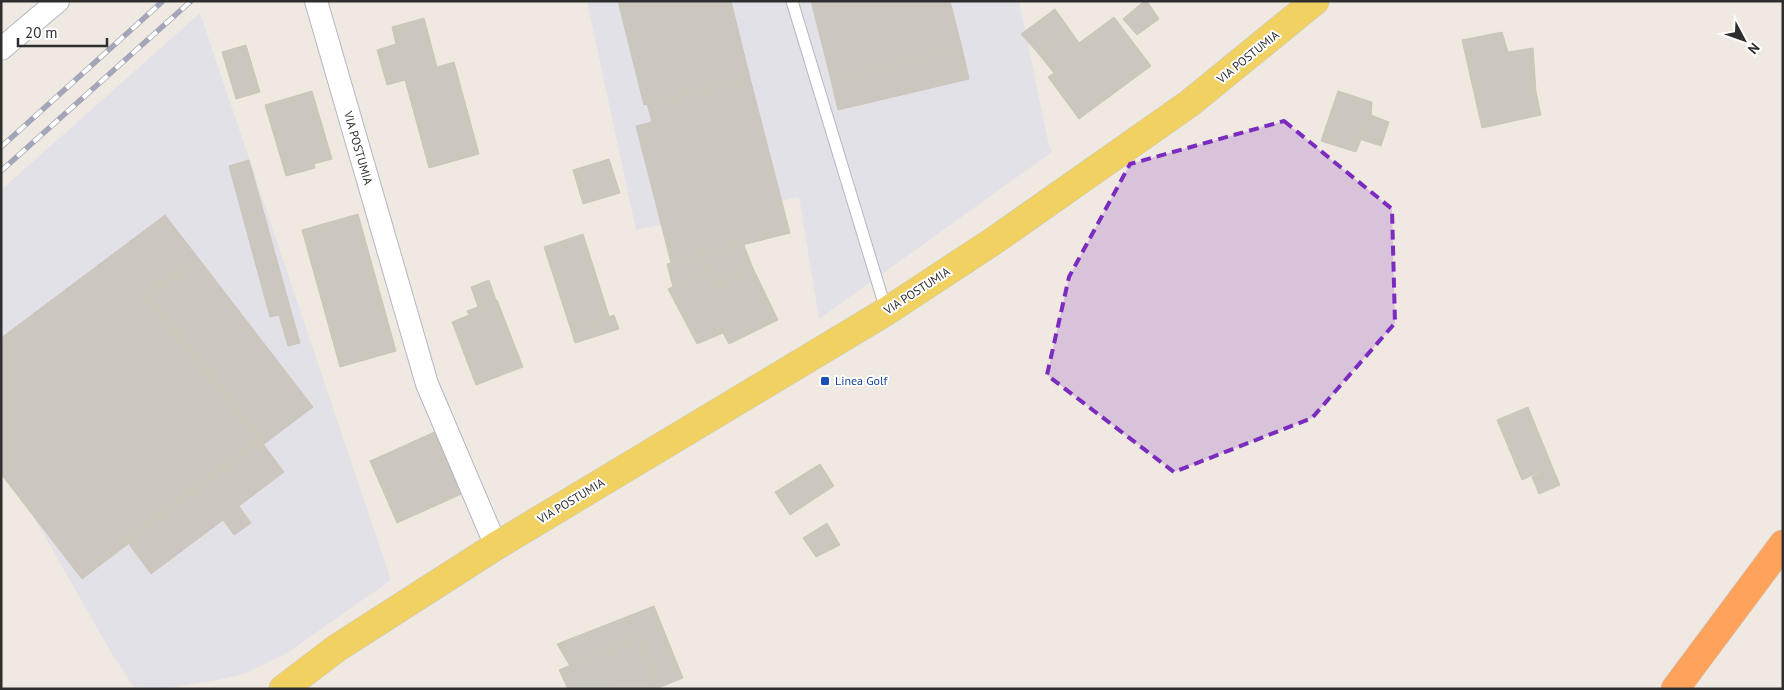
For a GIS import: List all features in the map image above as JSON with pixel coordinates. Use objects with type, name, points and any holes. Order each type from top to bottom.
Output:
[{"type":"highway","points":[[1675,689],[1783,544]]},
{"type":"main road","name":"VIA POSTUMIA","points":[[283,689],[337,648],[496,546],[887,311],[995,240],[1190,103],[1315,1]]},
{"type":"main road","points":[[306,689],[337,648]]},
{"type":"street","points":[[1,49],[58,1]]},
{"type":"street","name":"VIA POSTUMIA","points":[[316,1],[427,384],[496,546]]},
{"type":"lane","points":[[792,1],[887,311]]},
{"type":"highlighted area","points":[[1284,121],[1392,209],[1395,323],[1312,418],[1174,472],[1047,375],[1069,277],[1130,164]]},
{"type":"shaded area","points":[[587,1],[1019,1],[1048,141],[1052,152],[819,319],[799,197],[636,230]]},
{"type":"shaded area","points":[[200,13],[391,580],[287,653],[244,674],[167,688],[134,687],[112,654],[40,528],[6,473],[1,459],[1,190]]},
{"type":"building","points":[[618,1],[731,1],[750,78],[644,105]]},
{"type":"building","points":[[811,1],[950,1],[962,48],[831,80]]},
{"type":"building","points":[[1144,1],[1147,1],[1159,19],[1137,35],[1123,19]]},
{"type":"building","points":[[1055,9],[1070,30],[1037,52],[1021,34]]},
{"type":"building","points":[[1114,17],[1151,66],[1079,119],[1048,77],[1054,73],[1037,52],[1070,30],[1079,43]]},
{"type":"building","points":[[424,18],[437,67],[454,62],[479,154],[429,168],[405,80],[387,85],[377,50],[396,44],[392,27]]},
{"type":"building","points":[[1502,32],[1508,52],[1533,48],[1536,92],[1541,115],[1482,128],[1462,40]]},
{"type":"building","points":[[246,45],[260,92],[236,99],[222,52]]},
{"type":"building","points":[[962,48],[969,79],[838,110],[831,80]]},
{"type":"building","points":[[750,78],[790,233],[671,263],[636,126],[652,122],[647,104]]},
{"type":"building","points":[[312,91],[332,159],[314,164],[315,168],[286,176],[265,105]]},
{"type":"building","points":[[1338,91],[1372,102],[1371,115],[1356,152],[1321,141]]},
{"type":"building","points":[[1371,115],[1389,122],[1381,146],[1359,139]]},
{"type":"building","points":[[609,159],[620,193],[583,204],[573,170]]},
{"type":"building","points":[[249,160],[300,343],[288,346],[279,315],[270,317],[229,166]]},
{"type":"building","points":[[358,214],[396,351],[340,367],[302,230]]},
{"type":"building","points":[[165,215],[199,259],[146,295],[260,440],[126,540],[128,544],[82,579],[1,474],[1,338]]},
{"type":"building","points":[[583,234],[609,316],[571,330],[544,247]]},
{"type":"building","points":[[744,245],[752,266],[717,283],[709,270],[673,287],[667,264]]},
{"type":"building","points":[[199,259],[313,407],[264,444],[146,295]]},
{"type":"building","points":[[752,266],[778,320],[729,344],[723,333],[697,344],[668,289],[709,270],[717,283]]},
{"type":"building","points":[[489,280],[496,300],[478,307],[471,287]]},
{"type":"building","points":[[497,300],[523,367],[476,385],[452,322],[469,315],[467,311]]},
{"type":"building","points":[[614,315],[619,329],[575,343],[571,330]]},
{"type":"building","points":[[1528,407],[1552,466],[1522,480],[1497,420]]},
{"type":"building","points":[[439,430],[466,492],[397,523],[370,461]]},
{"type":"building","points":[[260,440],[284,472],[239,506],[251,523],[234,535],[223,520],[151,574],[126,540]]},
{"type":"building","points":[[820,464],[834,486],[790,515],[775,492]]},
{"type":"building","points":[[1552,466],[1560,485],[1539,494],[1532,477]]},
{"type":"building","points":[[827,523],[840,545],[816,557],[803,538]]},
{"type":"building","points":[[654,606],[683,678],[658,688],[638,636],[570,666],[557,644]]},
{"type":"building","points":[[638,636],[658,688],[568,689],[559,670]]},
{"type":"railway","points":[[1,147],[163,1]]},
{"type":"railway","points":[[1,171],[191,1]]},
{"type":"place","name":"Linea Golf","points":[[825,381]]}]
